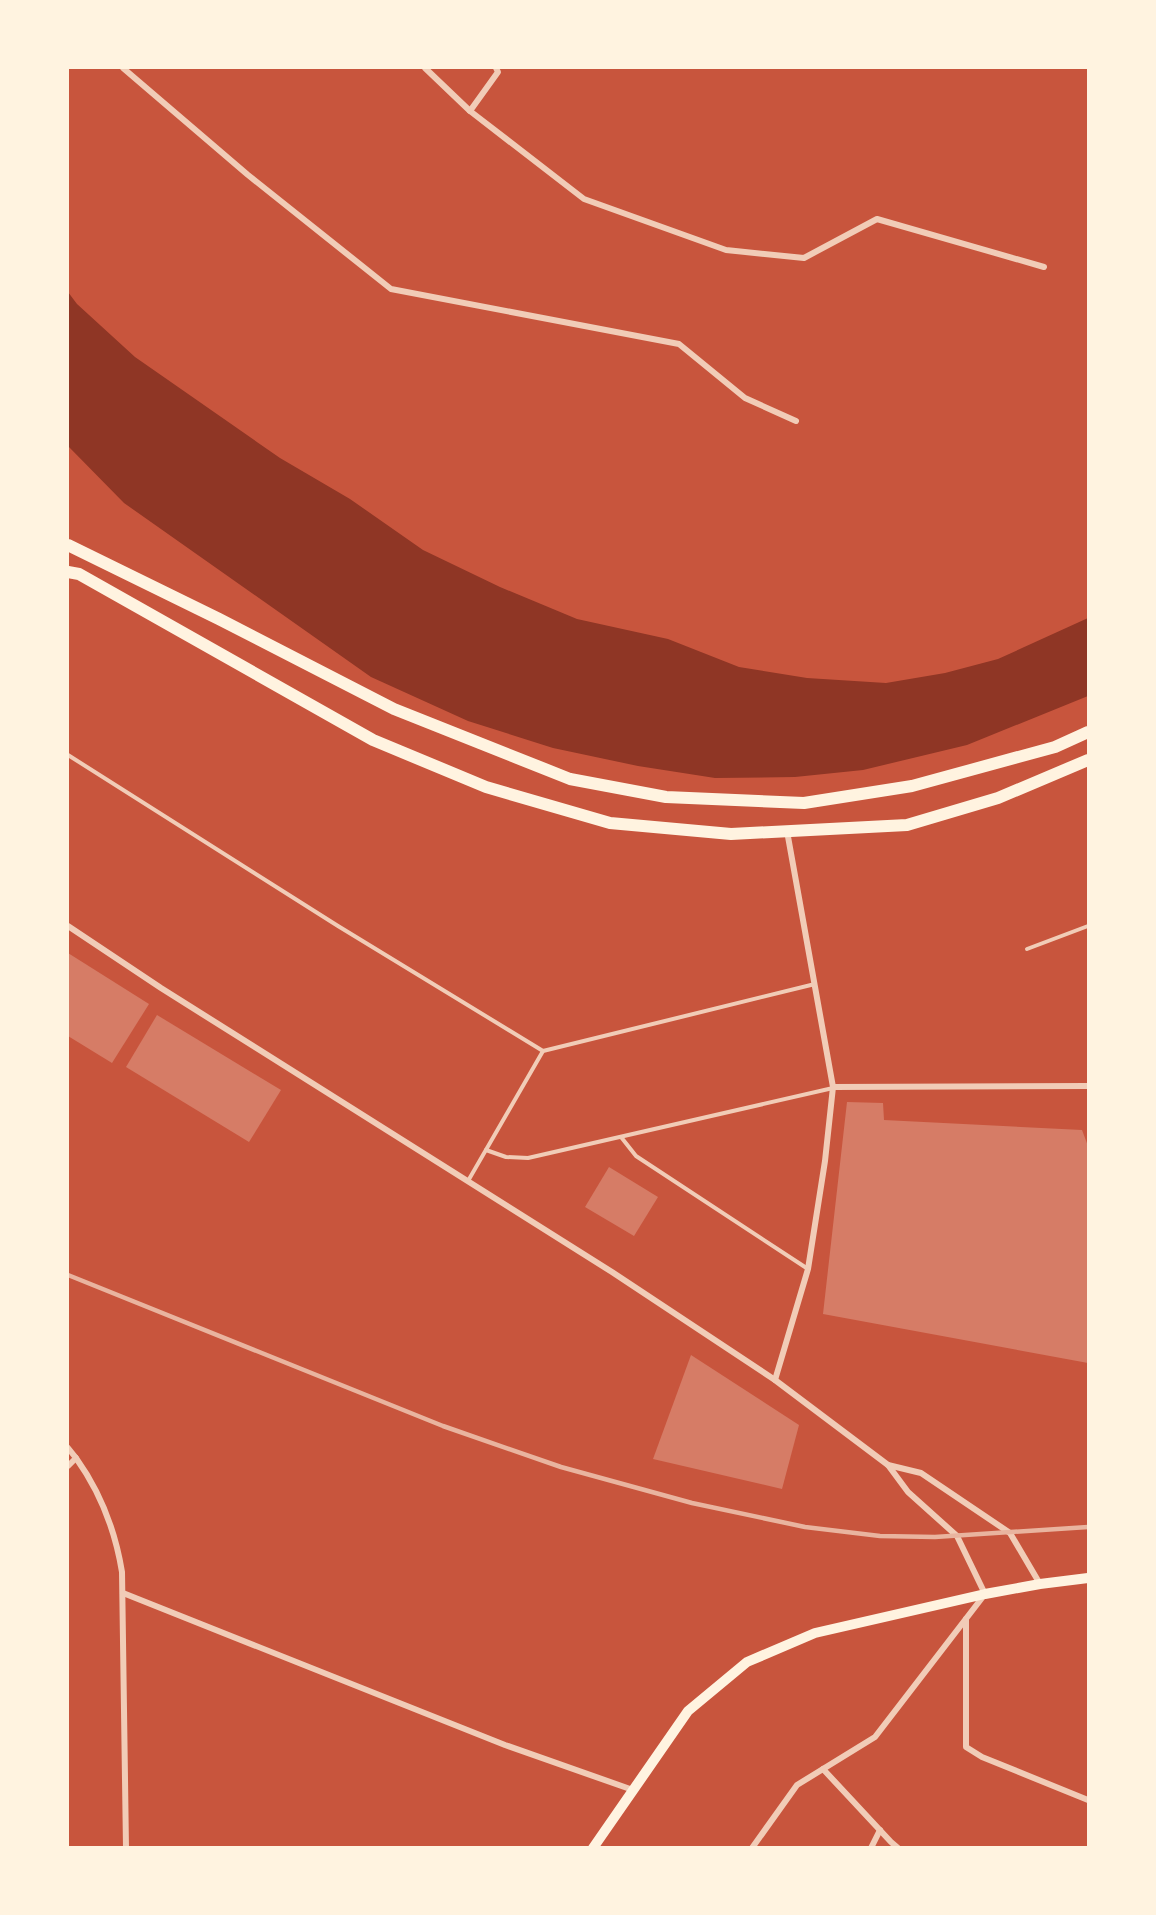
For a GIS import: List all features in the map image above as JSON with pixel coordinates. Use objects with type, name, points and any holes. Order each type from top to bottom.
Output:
[{"type":"highway","points":[[68,545],[394,709],[570,779],[666,797],[804,803],[912,786],[1055,747],[1089,732]]},
{"type":"highway","points":[[68,572],[79,573],[373,740],[486,787],[610,822],[731,834],[907,825],[998,798],[1089,760]]},
{"type":"main road","points":[[593,1848],[688,1711],[747,1662],[815,1633],[985,1594],[1040,1584],[1087,1580]]},
{"type":"street","points":[[123,68],[134,71],[248,175],[391,289],[679,344],[745,398],[796,421]]},
{"type":"street","points":[[425,68],[470,111],[584,199],[726,250],[804,258],[877,219],[1044,267]]},
{"type":"street","points":[[470,111],[498,72],[496,68]]},
{"type":"street","points":[[775,1380],[808,1269],[825,1161],[833,1088],[787,831]]},
{"type":"street","points":[[68,926],[171,995],[612,1272],[775,1380],[888,1465],[908,1492],[957,1536],[985,1594],[876,1737],[797,1785],[752,1848]]},
{"type":"street","points":[[833,1088],[1089,1086]]},
{"type":"street","points":[[68,1448],[98,1492],[113,1530],[118,1551],[123,1593],[126,1848]]},
{"type":"street","points":[[68,1466],[76,1458]]},
{"type":"street","points":[[888,1465],[921,1473],[1010,1533],[1040,1584]]},
{"type":"street","points":[[123,1593],[505,1745],[633,1790]]},
{"type":"street","points":[[966,1618],[966,1747],[982,1757],[1089,1800]]},
{"type":"street","points":[[823,1769],[898,1848]]},
{"type":"street","points":[[871,1848],[880,1830]]},
{"type":"lane","points":[[68,755],[338,926],[543,1051],[816,984]]},
{"type":"lane","points":[[1026,949],[1089,926]]},
{"type":"lane","points":[[468,1181],[543,1051]]},
{"type":"lane","points":[[486,1150],[506,1157],[528,1158],[833,1088]]},
{"type":"lane","points":[[620,1137],[636,1156],[808,1269]]},
{"type":"shaded area","points":[[68,292],[77,304],[135,357],[280,458],[350,499],[423,550],[500,587],[577,619],[668,639],[739,667],[807,678],[886,683],[945,673],[998,659],[1088,618],[1088,696],[967,745],[863,770],[795,777],[715,778],[638,766],[553,748],[468,721],[371,677],[124,503],[68,446]]},
{"type":"building","points":[[68,953],[149,1004],[112,1063],[68,1036]]},
{"type":"building","points":[[157,1015],[281,1090],[249,1142],[126,1067]]},
{"type":"building","points":[[847,1102],[883,1103],[884,1120],[1082,1130],[1088,1146],[1088,1363],[823,1314]]},
{"type":"building","points":[[609,1167],[658,1197],[634,1236],[585,1207]]},
{"type":"building","points":[[691,1355],[799,1425],[782,1489],[653,1459]]},
{"type":"railway","points":[[68,1275],[443,1426],[561,1467],[692,1503],[805,1527],[880,1536],[935,1537],[1088,1527]]}]
